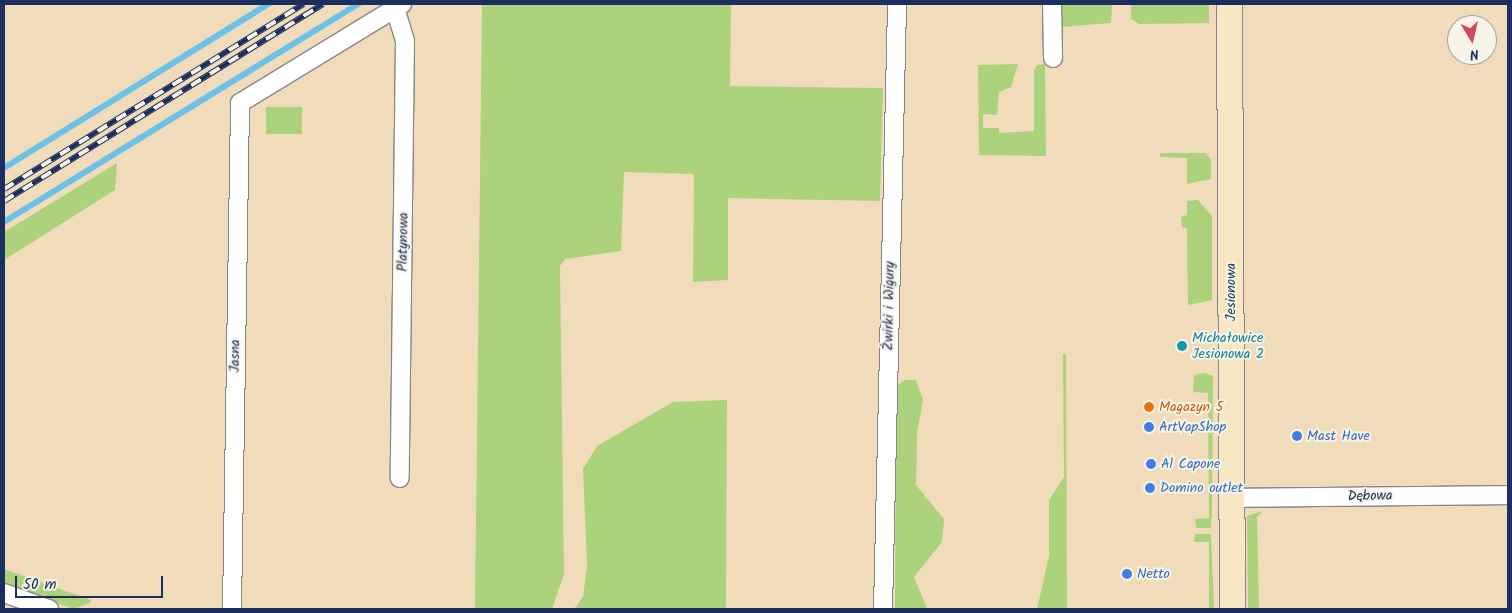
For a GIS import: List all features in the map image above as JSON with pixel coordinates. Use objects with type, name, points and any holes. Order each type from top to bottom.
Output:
[{"type":"street","name":"Żwirki i Wigury","points":[[883,609],[897,4]]},
{"type":"street","points":[[1052,4],[1053,58]]},
{"type":"street","name":"Jesionowa","points":[[1229,4],[1232,609]]},
{"type":"street","name":"Jasna","points":[[232,609],[240,103],[399,6]]},
{"type":"street","name":"Platynowa","points":[[399,6],[406,41],[400,478]]},
{"type":"street","name":"Dębowa","points":[[1232,498],[1508,495]]},
{"type":"street","points":[[4,593],[50,609]]},
{"type":"green space","points":[[482,4],[731,4],[730,86],[883,88],[880,201],[728,198],[728,280],[693,282],[694,174],[624,172],[621,251],[565,259],[560,266],[564,574],[552,609],[475,609]]},
{"type":"green space","points":[[1061,4],[1112,4],[1111,23],[1062,27]]},
{"type":"green space","points":[[1131,4],[1209,4],[1209,23],[1139,24],[1131,19]]},
{"type":"green space","points":[[1018,64],[1011,87],[999,92],[997,115],[983,114],[983,128],[999,128],[999,133],[1034,131],[1034,71],[1037,65],[1045,64],[1046,156],[979,155],[978,65]]},
{"type":"green space","points":[[266,107],[302,107],[302,134],[266,134]]},
{"type":"green space","points":[[1160,153],[1206,153],[1211,160],[1211,179],[1187,184],[1187,158],[1160,157]]},
{"type":"green space","points":[[117,163],[115,190],[4,260],[4,232]]},
{"type":"green space","points":[[1198,200],[1212,216],[1212,300],[1188,305],[1187,229],[1182,227],[1181,217],[1187,215],[1187,201]]},
{"type":"green space","points":[[1063,354],[1066,354],[1067,609],[1037,609],[1049,556],[1049,500],[1064,477]]},
{"type":"green space","points":[[1204,373],[1213,376],[1212,510],[1211,528],[1196,528],[1195,519],[1209,518],[1208,393],[1193,392],[1194,375]]},
{"type":"green space","points":[[905,380],[916,380],[923,400],[917,433],[916,485],[944,519],[942,542],[914,577],[927,609],[895,609],[896,386]]},
{"type":"green space","points":[[727,400],[726,609],[574,609],[583,597],[587,566],[583,469],[597,446],[673,402]]},
{"type":"green space","points":[[1263,511],[1257,517],[1259,609],[1248,609],[1247,516]]},
{"type":"green space","points":[[1195,534],[1211,534],[1214,609],[1209,609],[1209,542],[1194,542]]},
{"type":"green space","points":[[4,569],[91,600],[90,603],[73,609],[4,584]]},
{"type":"waterway","points":[[4,168],[269,4]]},
{"type":"waterway","points":[[4,222],[359,4]]},
{"type":"railway","points":[[4,189],[303,4]]},
{"type":"railway","points":[[4,201],[323,4]]},
{"type":"place","name":"Michałowice Jesionowa 2","points":[[1182,346]]},
{"type":"place","name":"Magazyn 5","points":[[1149,407]]},
{"type":"place","name":"ArtVapShop","points":[[1149,427]]},
{"type":"place","name":"Mast Have","points":[[1297,436]]},
{"type":"place","name":"Al Capone","points":[[1151,464]]},
{"type":"place","name":"Domino outlet","points":[[1150,488]]},
{"type":"place","name":"Netto","points":[[1127,574]]}]
